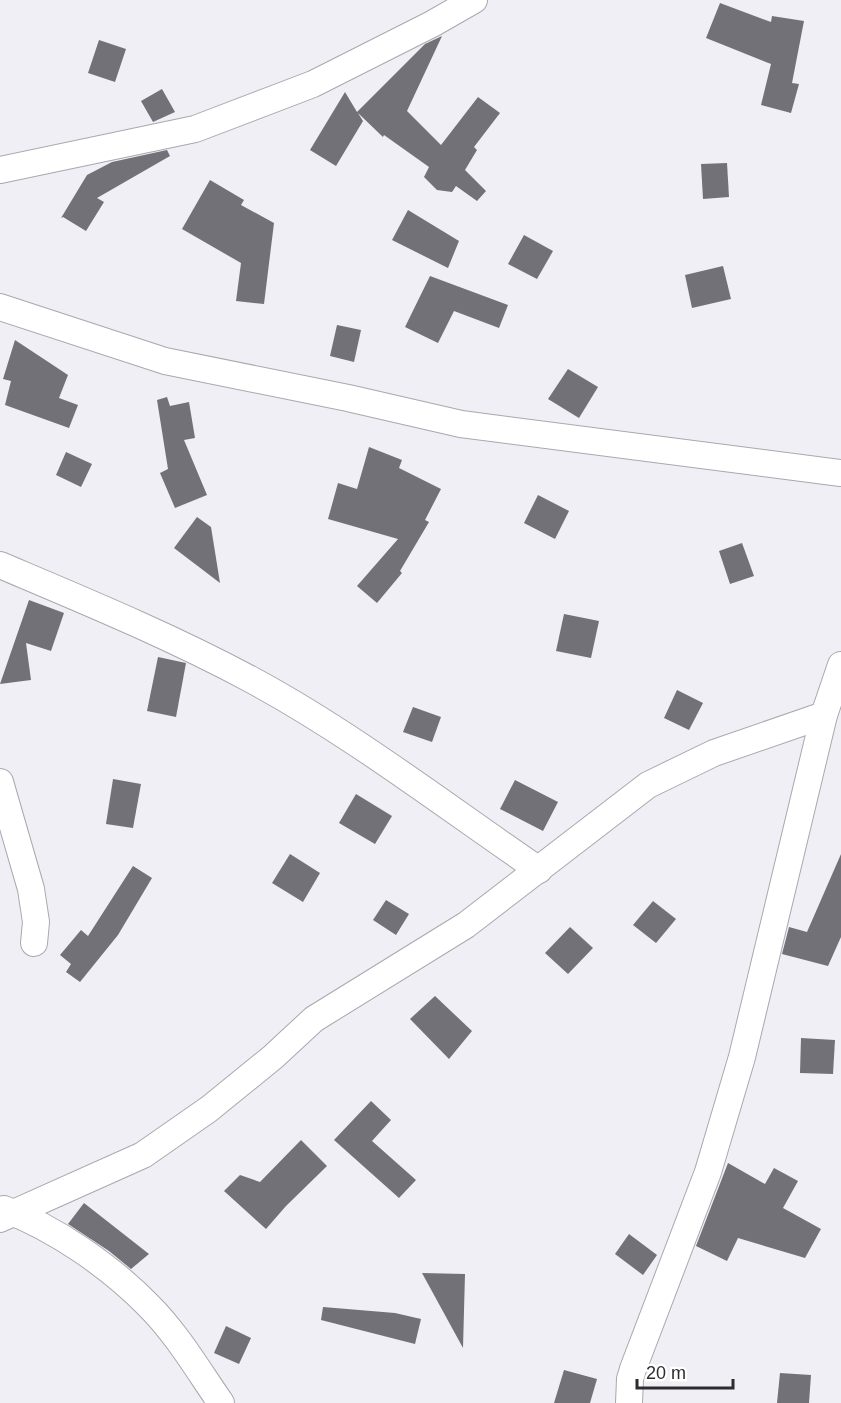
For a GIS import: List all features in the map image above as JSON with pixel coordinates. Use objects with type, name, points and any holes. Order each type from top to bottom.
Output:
[{"type":"street","points":[[0,170],[195,129],[314,84],[474,0]]},
{"type":"street","points":[[0,307],[165,361],[348,398],[461,424],[841,473]]},
{"type":"street","points":[[0,565],[138,624],[252,680],[339,733],[540,870]]},
{"type":"street","points":[[629,1403],[630,1379],[633,1369],[708,1172],[742,1057],[824,715],[841,664]]},
{"type":"street","points":[[5,1213],[143,1155],[210,1109],[273,1057],[314,1019],[466,925],[648,785],[714,753],[824,715]]},
{"type":"street","points":[[0,782],[33,898],[36,922],[34,943]]},
{"type":"street","points":[[5,1213],[72,1245],[120,1279],[150,1307],[173,1335],[221,1403]]},
{"type":"building","points":[[720,3],[771,22],[772,16],[804,21],[792,83],[799,84],[791,113],[761,105],[771,64],[706,38]]},
{"type":"building","points":[[442,36],[407,111],[441,145],[478,97],[500,113],[474,147],[477,150],[465,170],[486,191],[477,201],[456,186],[452,192],[437,190],[424,177],[429,167],[384,135],[383,137],[358,113],[363,121],[336,166],[310,150],[345,92],[357,112],[425,44]]},
{"type":"building","points":[[99,40],[126,49],[115,82],[88,73]]},
{"type":"building","points":[[162,89],[175,112],[153,122],[141,101]]},
{"type":"building","points":[[167,150],[170,156],[97,198],[104,202],[86,231],[63,217],[61,218],[87,175],[112,162]]},
{"type":"building","points":[[727,163],[729,197],[703,199],[701,164]]},
{"type":"building","points":[[210,180],[244,200],[241,205],[274,223],[264,304],[236,301],[241,263],[182,229]]},
{"type":"building","points":[[408,210],[459,241],[448,268],[392,240]]},
{"type":"building","points":[[524,235],[553,251],[537,279],[508,264]]},
{"type":"building","points":[[723,266],[731,299],[692,308],[685,275]]},
{"type":"building","points":[[430,276],[508,305],[499,328],[454,311],[438,343],[405,327]]},
{"type":"building","points":[[337,325],[361,330],[354,362],[330,356]]},
{"type":"building","points":[[15,340],[68,375],[59,398],[78,405],[69,428],[5,405],[11,381],[3,379]]},
{"type":"building","points":[[568,369],[598,387],[579,418],[548,399]]},
{"type":"building","points":[[167,397],[170,406],[189,402],[195,438],[184,440],[207,495],[175,508],[160,473],[168,469],[157,400]]},
{"type":"building","points":[[369,447],[402,460],[399,468],[441,489],[425,520],[429,522],[400,571],[402,573],[377,603],[357,586],[398,539],[328,519],[338,483],[357,489]]},
{"type":"building","points":[[66,452],[92,464],[81,487],[56,475]]},
{"type":"building","points":[[538,495],[569,511],[555,539],[524,523]]},
{"type":"building","points":[[197,517],[211,527],[220,583],[174,548]]},
{"type":"building","points":[[742,543],[754,576],[730,584],[719,551]]},
{"type":"building","points":[[29,600],[64,613],[51,651],[26,643],[31,680],[0,684]]},
{"type":"building","points":[[564,614],[599,621],[591,658],[556,651]]},
{"type":"building","points":[[158,657],[186,663],[176,717],[147,711]]},
{"type":"building","points":[[677,690],[703,703],[689,730],[664,718]]},
{"type":"building","points":[[413,707],[441,717],[432,742],[403,732]]},
{"type":"building","points":[[113,779],[141,784],[133,828],[106,824]]},
{"type":"building","points":[[515,780],[558,802],[543,831],[500,809]]},
{"type":"building","points":[[356,794],[392,816],[375,844],[339,823]]},
{"type":"building","points":[[290,854],[320,873],[303,902],[272,883]]},
{"type":"building","points":[[841,854],[841,937],[828,966],[782,954],[789,927],[807,932]]},
{"type":"building","points":[[133,866],[152,878],[118,935],[80,982],[66,972],[71,964],[60,955],[81,930],[88,936]]},
{"type":"building","points":[[386,900],[409,914],[396,935],[373,920]]},
{"type":"building","points":[[653,901],[676,919],[656,943],[633,925]]},
{"type":"building","points":[[570,927],[593,948],[568,974],[545,953]]},
{"type":"building","points":[[435,996],[472,1031],[449,1059],[410,1019]]},
{"type":"building","points":[[801,1038],[835,1040],[833,1074],[800,1073]]},
{"type":"building","points":[[371,1101],[391,1120],[372,1141],[416,1180],[399,1198],[334,1140]]},
{"type":"building","points":[[301,1140],[327,1166],[266,1229],[224,1191],[240,1175],[260,1182]]},
{"type":"building","points":[[728,1163],[765,1184],[774,1168],[798,1181],[783,1208],[821,1229],[805,1258],[738,1238],[727,1261],[696,1246]]},
{"type":"building","points":[[84,1203],[149,1254],[131,1269],[109,1251],[68,1224]]},
{"type":"building","points":[[629,1234],[657,1255],[643,1275],[615,1254]]},
{"type":"building","points":[[422,1273],[465,1274],[463,1348]]},
{"type":"building","points":[[323,1307],[395,1313],[421,1319],[415,1344],[321,1320]]},
{"type":"building","points":[[226,1326],[251,1338],[239,1364],[214,1353]]},
{"type":"building","points":[[564,1370],[597,1379],[590,1403],[554,1403]]},
{"type":"building","points":[[780,1373],[811,1375],[809,1403],[777,1403]]}]
